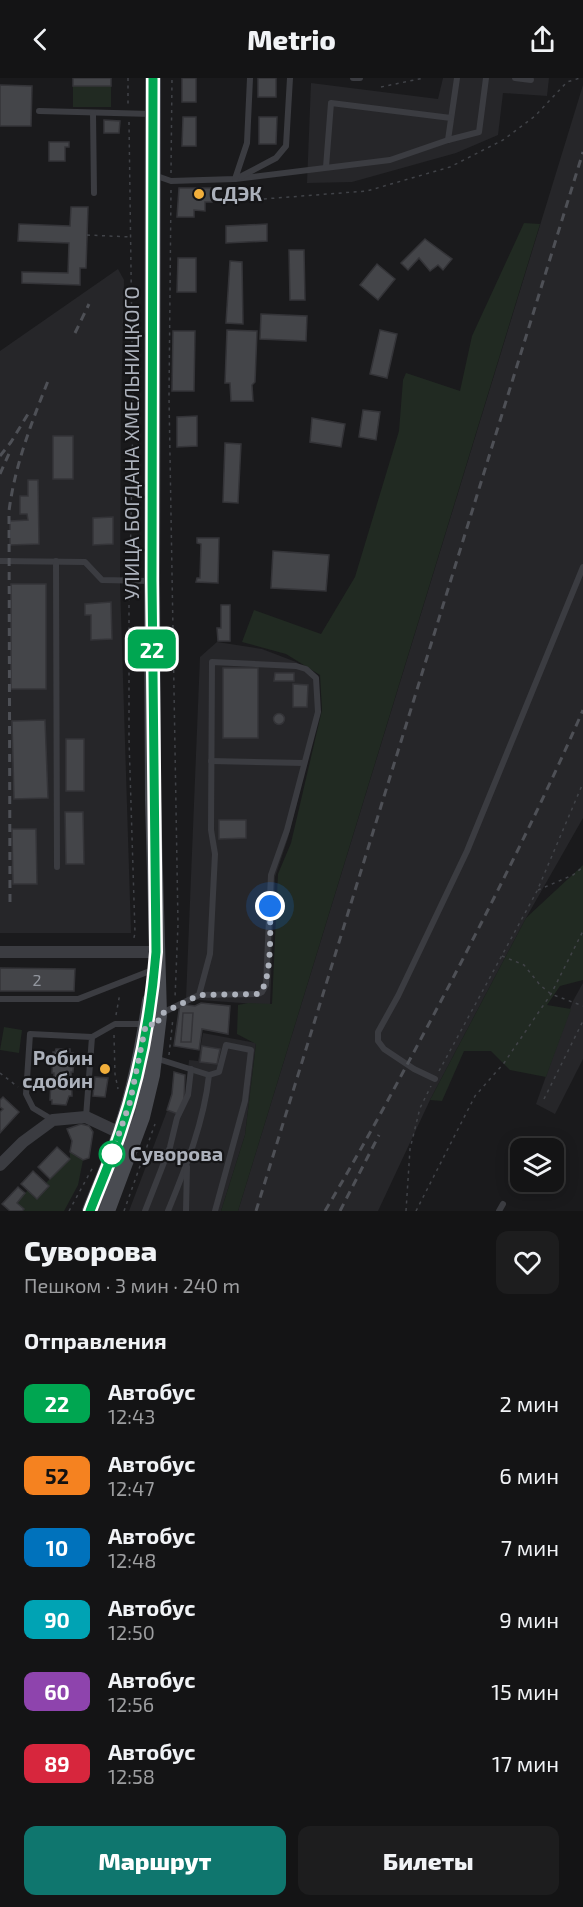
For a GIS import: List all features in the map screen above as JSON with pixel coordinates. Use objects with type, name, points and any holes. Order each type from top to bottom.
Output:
[{"type":"main road","name":"УЛИЦА БОГДАНА ХМЕЛЬНИЦКОГО","points":[[153,78],[154,1021]]},
{"type":"main road","points":[[107,1211],[161,1060],[154,1021]]},
{"type":"main road","points":[[90,1211],[120,1133],[154,1021]]},
{"type":"street","points":[[0,952],[129,952],[155,960]]},
{"type":"street","points":[[0,1165],[23,1142],[53,1120],[86,1117],[120,1133]]},
{"type":"lane","points":[[235,179],[247,143],[250,78]]},
{"type":"lane","points":[[235,179],[276,158],[286,146],[290,78]]},
{"type":"lane","points":[[353,78],[360,78]]},
{"type":"lane","points":[[448,140],[457,78]]},
{"type":"lane","points":[[153,175],[171,181],[235,179],[390,160],[479,132],[486,78]]},
{"type":"lane","points":[[515,78],[531,80]]},
{"type":"lane","points":[[326,167],[331,104],[451,118]]},
{"type":"lane","points":[[39,111],[153,114]]},
{"type":"lane","points":[[93,112],[94,193]]},
{"type":"lane","points":[[0,561],[85,562],[102,580],[152,581]]},
{"type":"lane","points":[[56,561],[57,867]]},
{"type":"lane","points":[[435,1079],[414,1069],[384,1049],[378,1041],[378,1032],[398,996],[467,851],[583,567]]},
{"type":"lane","points":[[53,1120],[33,1108],[26,1094],[30,1034],[92,1037],[115,1024],[154,1021],[199,995],[258,994],[266,985],[271,875],[287,830],[318,712],[316,678],[306,669],[296,666],[212,662],[211,830],[215,854],[210,954],[199,995]]},
{"type":"lane","points":[[211,761],[304,763]]},
{"type":"lane","points":[[0,999],[78,999],[122,981],[155,960]]},
{"type":"lane","points":[[86,1117],[92,1037]]},
{"type":"lane","points":[[161,1060],[209,1075],[219,1072],[226,1045],[251,1050],[245,1101],[215,1211]]},
{"type":"lane","points":[[146,1211],[170,1147],[177,1118],[188,1095],[191,1069]]},
{"type":"lane","points":[[168,1211],[187,1163],[206,1103],[209,1075]]},
{"type":"lane","points":[[186,1211],[187,1163]]},
{"type":"path","points":[[128,78],[133,414],[129,580],[129,739],[135,933],[129,952]]},
{"type":"path","points":[[161,1060],[174,1008],[178,924],[169,397],[172,78]]},
{"type":"path","points":[[381,87],[424,78]]},
{"type":"path","points":[[235,179],[263,199],[367,191],[450,167],[503,140],[535,116],[567,82],[580,78]]},
{"type":"path","points":[[87,235],[132,237]]},
{"type":"path","points":[[406,1211],[410,1149],[420,1108],[537,891],[583,783]]},
{"type":"path","points":[[537,891],[573,875],[583,867]]},
{"type":"path","points":[[416,1211],[475,1096],[504,1063],[551,994],[583,932]]},
{"type":"path","points":[[501,955],[524,965],[540,985],[551,994],[583,1006]]},
{"type":"path","points":[[119,1092],[115,1074],[115,1024],[122,981]]},
{"type":"path","points":[[544,1099],[583,1021]]},
{"type":"path","points":[[0,1073],[26,1094]]},
{"type":"path","points":[[124,1211],[156,1116]]},
{"type":"path","points":[[69,1211],[96,1159]]},
{"type":"shaded area","points":[[443,78],[549,78],[547,96],[503,93],[498,135],[456,153],[352,182],[307,183],[311,83],[438,99]]},
{"type":"shaded area","points":[[583,85],[583,818],[526,918],[430,1100],[378,1211],[238,1211]]},
{"type":"shaded area","points":[[73,86],[111,86],[111,107],[73,107]]},
{"type":"shaded area","points":[[524,223],[540,224],[238,1211],[221,1211],[245,1135],[256,1044],[237,1034],[238,1005],[272,1004],[278,874],[291,843],[322,710],[320,675],[286,654],[242,642],[254,610],[321,634],[355,577],[399,431],[403,380],[406,373],[460,391],[472,336]]},
{"type":"shaded area","points":[[118,269],[124,280],[120,583],[131,933],[0,933],[0,351]]},
{"type":"shaded area","points":[[217,642],[262,649],[296,662],[318,676],[320,711],[288,838],[275,877],[270,1005],[186,999],[200,657]]},
{"type":"shaded area","points":[[583,865],[583,980],[560,986],[547,1005],[571,1009],[546,1077],[510,1070],[491,1051],[464,1051],[442,1101],[430,1100],[526,918]]},
{"type":"shaded area","points":[[583,983],[583,1059],[555,1114],[536,1104],[573,1001]]},
{"type":"shaded area","points":[[4,1027],[22,1030],[19,1053],[0,1050]]},
{"type":"shaded area","points":[[203,1033],[256,1043],[245,1135],[221,1211],[129,1211],[167,1111],[177,1113],[186,1095],[189,1060],[198,1061]]},
{"type":"shaded area","points":[[70,1152],[83,1160],[78,1185],[64,1211],[22,1211],[24,1209],[17,1203],[28,1190],[37,1199],[49,1186],[46,1183],[70,1159]]},
{"type":"building","points":[[73,78],[111,78],[111,86],[73,86]]},
{"type":"building","points":[[182,78],[196,78],[196,102],[182,102]]},
{"type":"building","points":[[258,78],[276,78],[276,97],[258,97]]},
{"type":"building","points":[[0,85],[32,86],[31,126],[0,126]]},
{"type":"building","points":[[183,117],[196,117],[196,146],[182,146]]},
{"type":"building","points":[[259,117],[277,117],[276,144],[259,144]]},
{"type":"building","points":[[104,120],[120,121],[119,133],[104,133]]},
{"type":"building","points":[[49,142],[69,142],[69,147],[65,147],[65,161],[49,161]]},
{"type":"building","points":[[179,188],[212,188],[212,202],[205,202],[205,211],[194,210],[194,217],[177,217]]},
{"type":"building","points":[[71,207],[88,207],[86,268],[80,268],[80,285],[22,283],[22,272],[68,273],[69,243],[18,241],[19,224],[70,226]]},
{"type":"building","points":[[267,224],[267,241],[226,243],[226,226]]},
{"type":"building","points":[[425,239],[452,259],[443,270],[438,265],[430,271],[419,258],[408,270],[401,263]]},
{"type":"building","points":[[289,250],[304,250],[305,300],[290,300]]},
{"type":"building","points":[[178,258],[196,258],[196,292],[177,292]]},
{"type":"building","points":[[230,261],[242,262],[243,324],[226,323]]},
{"type":"building","points":[[377,264],[395,279],[378,300],[360,285]]},
{"type":"building","points":[[261,314],[307,316],[306,341],[260,339]]},
{"type":"building","points":[[227,330],[257,331],[255,382],[252,385],[253,401],[231,401],[230,383],[225,383]]},
{"type":"building","points":[[380,330],[397,334],[387,378],[370,374]]},
{"type":"building","points":[[173,331],[195,331],[194,391],[172,391]]},
{"type":"building","points":[[363,410],[380,412],[376,440],[359,437]]},
{"type":"building","points":[[197,416],[197,446],[177,447],[177,417]]},
{"type":"building","points":[[312,418],[345,424],[341,447],[310,442]]},
{"type":"building","points":[[53,436],[73,436],[73,479],[53,479]]},
{"type":"building","points":[[225,443],[241,444],[238,503],[223,502]]},
{"type":"building","points":[[28,480],[38,480],[39,544],[10,545],[10,521],[28,520],[27,514],[20,514],[20,496],[28,496]]},
{"type":"building","points":[[113,517],[113,544],[93,545],[93,518]]},
{"type":"building","points":[[197,538],[219,538],[218,583],[196,582],[197,578],[200,578],[201,544],[197,543]]},
{"type":"building","points":[[273,551],[329,555],[326,591],[271,588]]},
{"type":"building","points":[[11,584],[46,584],[46,689],[11,689]]},
{"type":"building","points":[[111,602],[112,639],[91,640],[91,615],[85,615],[85,604]]},
{"type":"building","points":[[221,605],[230,605],[230,641],[218,641],[217,628],[221,628]]},
{"type":"building","points":[[223,668],[258,668],[258,738],[223,738]]},
{"type":"building","points":[[275,673],[294,673],[294,681],[274,681]]},
{"type":"building","points":[[293,684],[308,685],[307,707],[293,707]]},
{"type":"building","points":[[279,713],[285,719],[279,725],[273,719]]},
{"type":"building","points":[[45,720],[48,798],[14,799],[12,721]]},
{"type":"building","points":[[66,739],[84,739],[84,791],[66,791]]},
{"type":"building","points":[[65,812],[83,812],[84,864],[66,864]]},
{"type":"building","points":[[219,820],[246,820],[246,838],[219,839]]},
{"type":"building","points":[[12,829],[36,829],[37,884],[13,884]]},
{"type":"building","points":[[0,968],[75,969],[74,991],[0,991]]},
{"type":"building","points":[[201,1003],[230,1006],[228,1034],[202,1029],[199,1050],[174,1046],[180,1004],[195,1006]]},
{"type":"building","points":[[183,1013],[193,1013],[191,1042],[181,1042]]},
{"type":"building","points":[[202,1046],[220,1049],[217,1064],[200,1062]]},
{"type":"building","points":[[56,1049],[70,1049],[70,1053],[73,1053],[72,1096],[69,1096],[66,1105],[52,1104],[50,1100],[51,1080],[54,1081],[53,1052]]},
{"type":"building","points":[[174,1072],[185,1075],[184,1099],[178,1114],[167,1110],[172,1094]]},
{"type":"building","points":[[95,1077],[108,1078],[105,1097],[93,1096]]},
{"type":"building","points":[[3,1097],[19,1112],[0,1133],[0,1112],[3,1109],[0,1107],[0,1100]]},
{"type":"building","points":[[81,1124],[89,1126],[93,1132],[89,1158],[83,1160],[70,1152],[72,1141],[67,1129]]},
{"type":"building","points":[[57,1147],[70,1159],[50,1179],[38,1167]]},
{"type":"building","points":[[33,1171],[49,1186],[37,1199],[21,1184]]},
{"type":"building","points":[[18,1187],[25,1193],[17,1203],[24,1209],[10,1211],[2,1204]]},
{"type":"railway","points":[[256,1211],[583,152]]},
{"type":"railway","points":[[75,333],[89,304]]},
{"type":"railway","points":[[10,902],[9,511],[19,461],[48,381]]},
{"type":"railway","points":[[0,456],[28,414]]},
{"type":"railway","points":[[0,474],[11,449]]},
{"type":"railway","points":[[325,1211],[390,1096],[469,947],[536,812],[583,710]]},
{"type":"railway","points":[[340,1211],[379,1135]]},
{"type":"bus line","name":"22","points":[[90,1211],[130,1102],[141,1058],[156,952],[152,581],[153,78]]},
{"type":"place","name":"СДЭК","points":[[199,194]]},
{"type":"place","name":"Робин сдобин","points":[[105,1069]]},
{"type":"place","name":"Суворова","points":[[112,1154]]},
{"type":"route","points":[[112,1154],[130,1102],[141,1058],[146,1024],[158,1025],[159,1015],[199,995],[258,994],[262,992],[266,985],[268,971],[270,906]]}]
